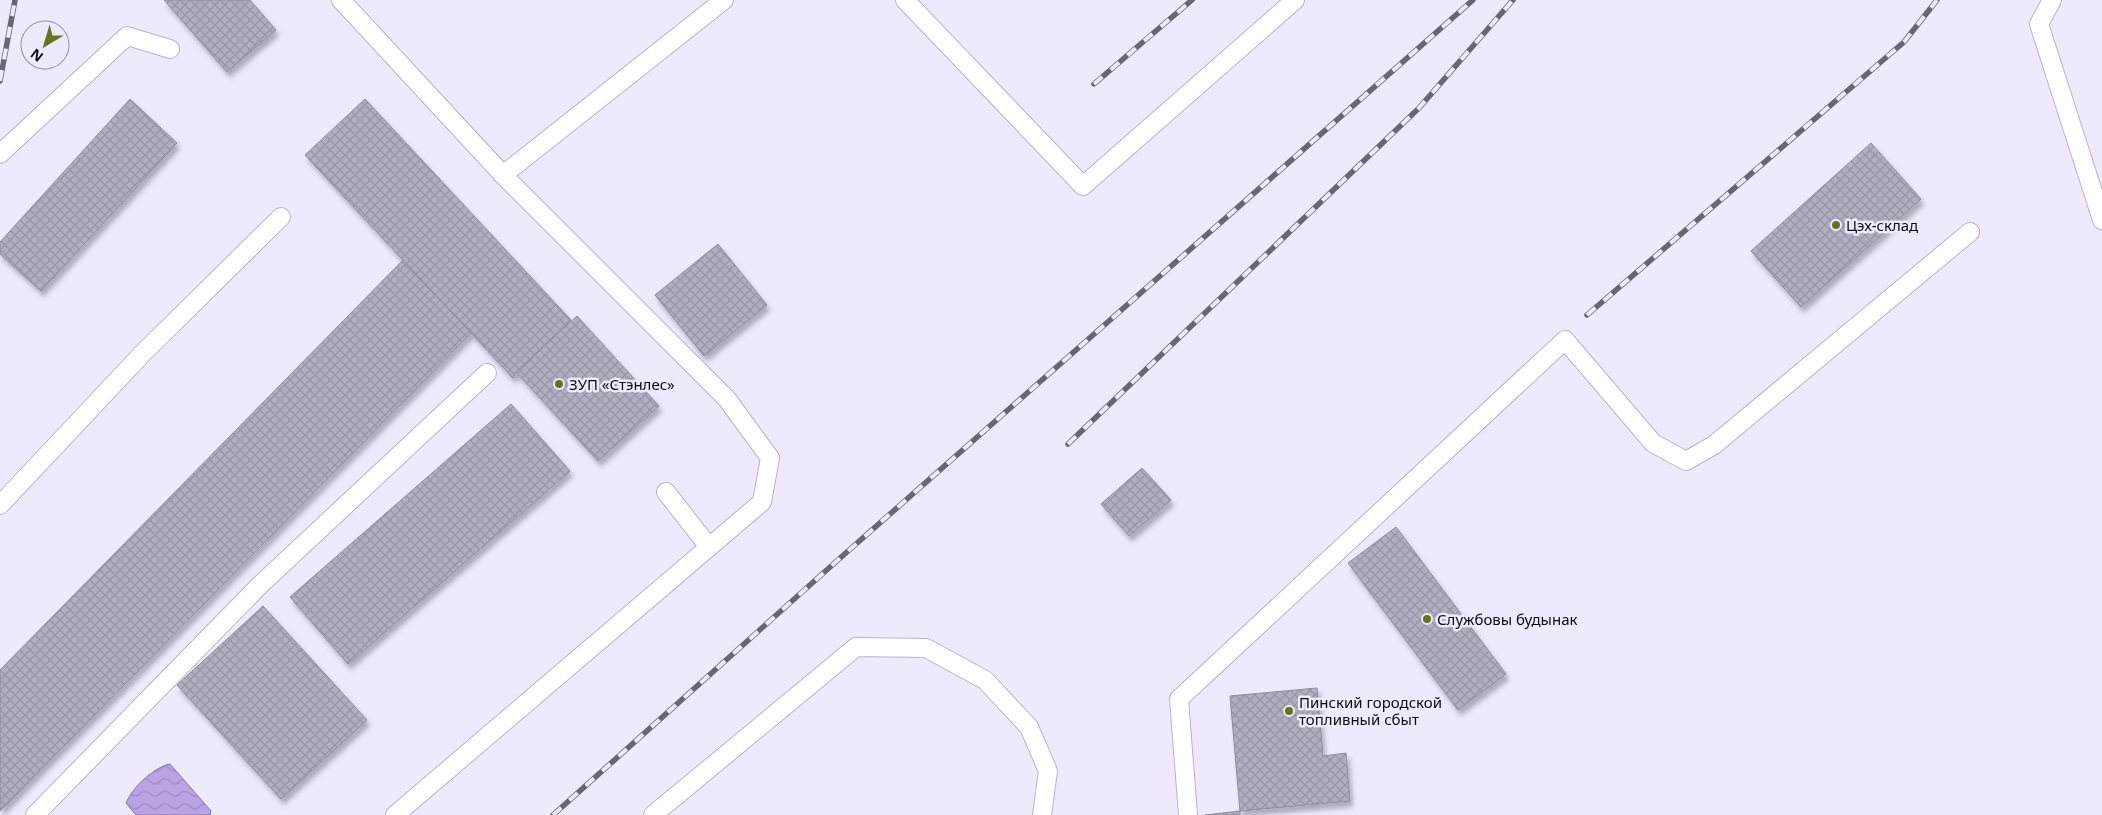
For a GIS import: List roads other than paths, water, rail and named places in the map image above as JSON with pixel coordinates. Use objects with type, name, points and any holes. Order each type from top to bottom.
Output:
[{"type":"lane","points":[[341,0],[503,175],[726,399],[770,458],[762,502],[395,815]]},
{"type":"lane","points":[[503,175],[724,0]]},
{"type":"lane","points":[[905,0],[1083,186],[1296,0]]},
{"type":"lane","points":[[2052,0],[2039,24],[2102,220]]},
{"type":"lane","points":[[0,154],[127,36],[170,49]]},
{"type":"lane","points":[[0,505],[143,353],[281,216]]},
{"type":"lane","points":[[1188,815],[1179,699],[1565,340],[1653,443],[1686,461],[1714,445],[1970,232]]},
{"type":"lane","points":[[35,815],[259,586],[486,373]]},
{"type":"lane","points":[[666,492],[709,547]]},
{"type":"lane","points":[[653,815],[856,647],[926,648],[985,680],[1029,727],[1048,771],[1042,815]]},
{"type":"water","points":[[170,764],[211,811],[210,815],[136,815],[126,803],[133,791],[144,779],[157,769]]},
{"type":"railway","points":[[0,81],[15,0]]},
{"type":"railway","points":[[1094,84],[1192,0]]},
{"type":"railway","points":[[553,815],[839,559],[1473,0]]},
{"type":"railway","points":[[1068,444],[1419,108],[1513,0]]},
{"type":"railway","points":[[1587,315],[1904,42],[1937,0]]},
{"type":"place","name":"Цэх-склад","points":[[1836,225]]},
{"type":"place","name":"ЗУП «Стэнлес»","points":[[559,384]]},
{"type":"place","name":"Службовы будынак","points":[[1427,619]]},
{"type":"place","name":"Пинский городской топливный сбыт","points":[[1289,711]]}]
